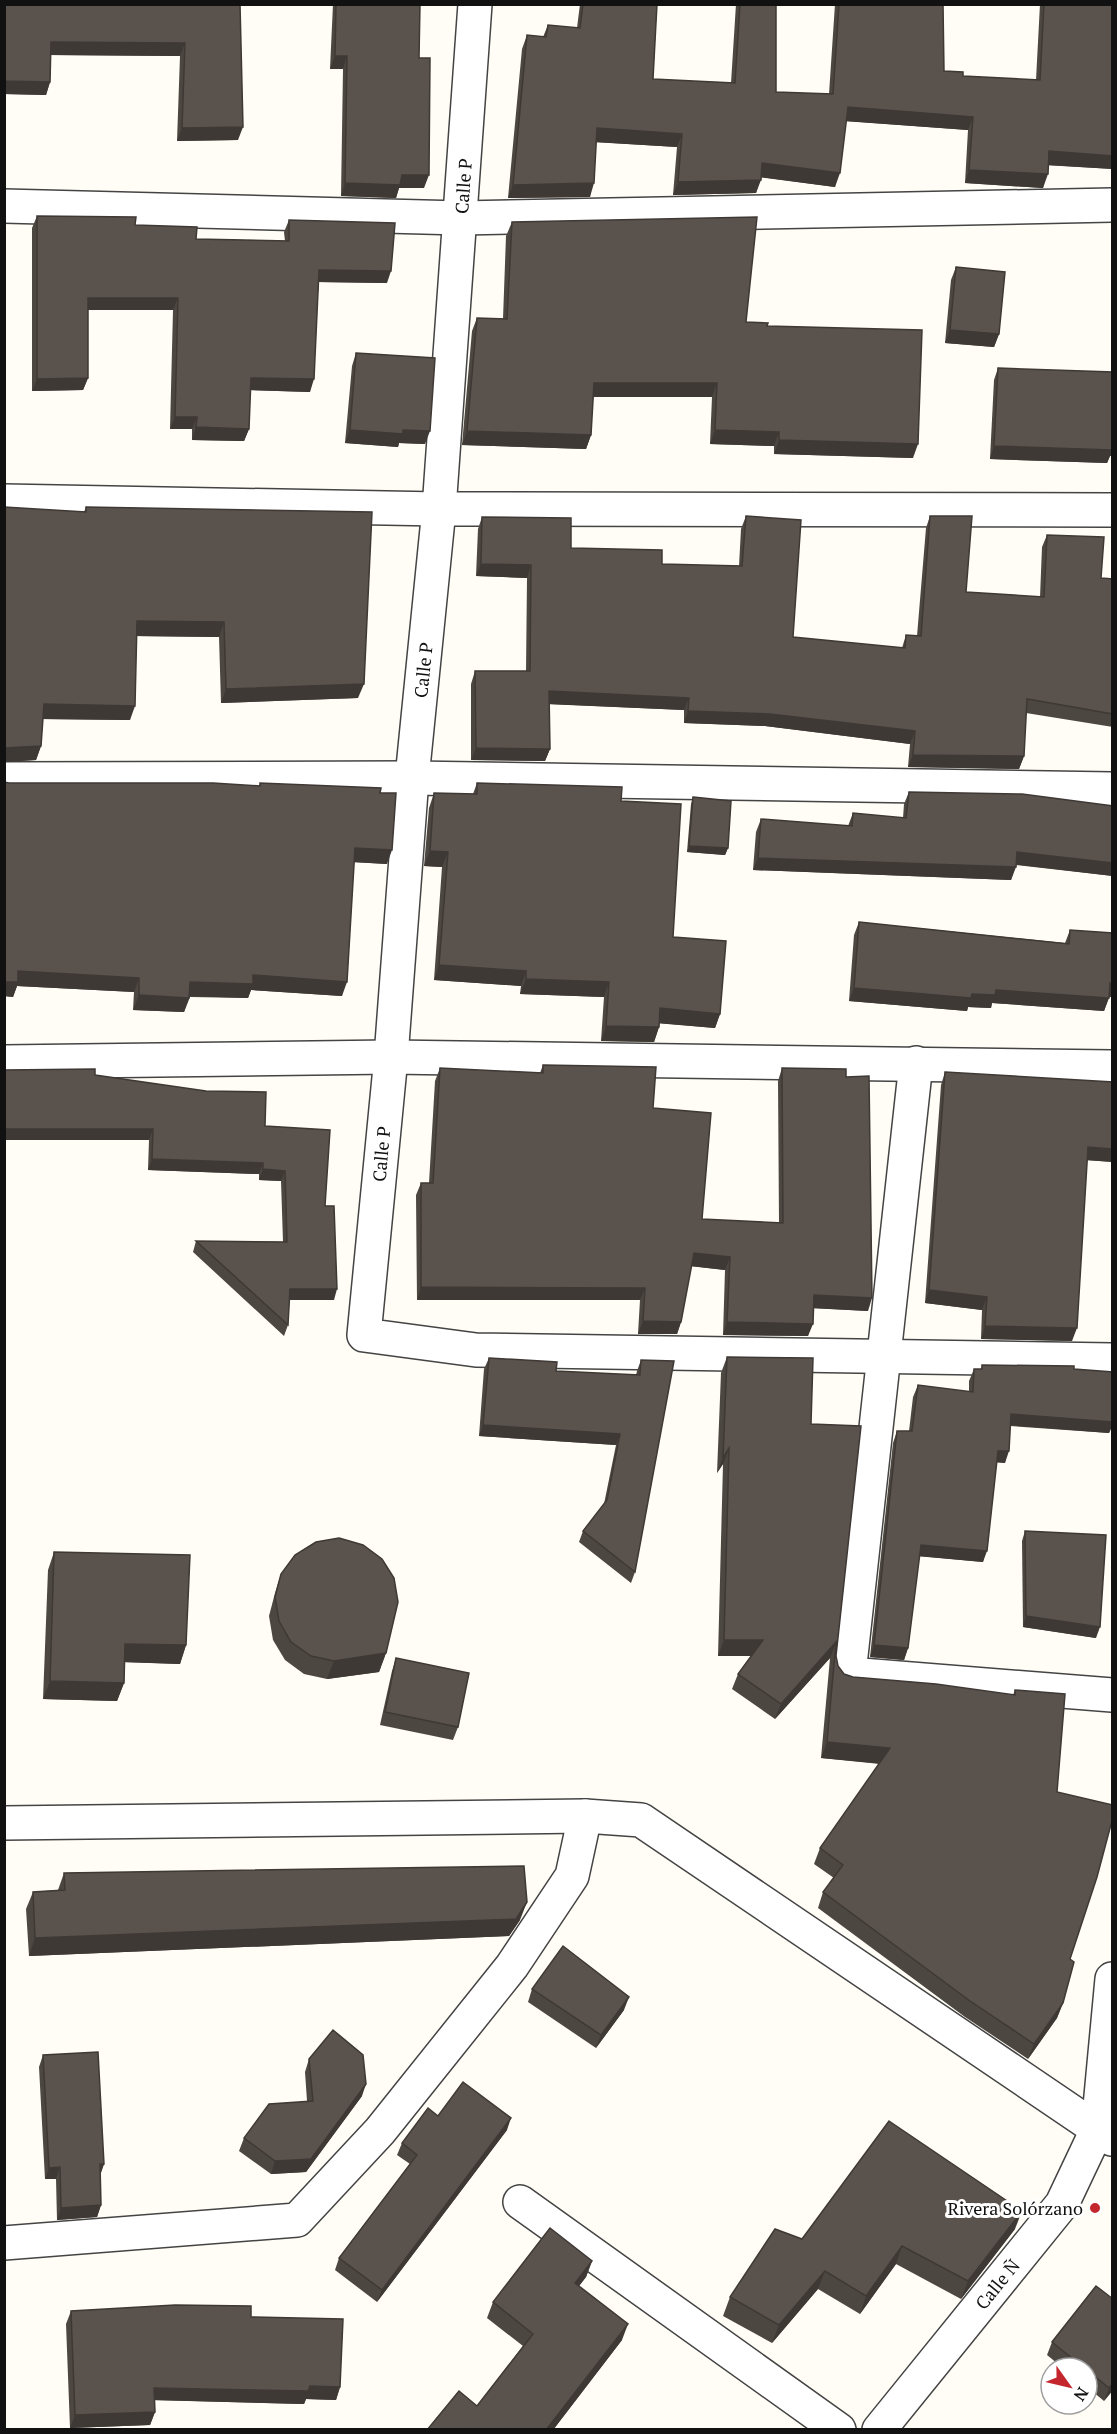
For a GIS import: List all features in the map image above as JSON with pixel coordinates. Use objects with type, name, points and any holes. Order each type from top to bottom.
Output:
[{"type":"street","name":"Calle P","points":[[475,4],[439,509],[412,778],[391,1057],[364,1335],[476,1350],[885,1357]]},
{"type":"street","points":[[4,206],[460,218],[1113,205]]},
{"type":"street","points":[[4,501],[439,509],[1113,510]]},
{"type":"street","points":[[4,779],[412,778],[1113,789]]},
{"type":"street","points":[[4,1062],[391,1057],[1113,1067]]},
{"type":"street","points":[[916,1063],[849,1674],[1113,1695]]},
{"type":"street","points":[[885,1357],[1113,1360]]},
{"type":"street","points":[[4,2243],[297,2220],[380,2131],[512,1966],[572,1876],[585,1816]]},
{"type":"street","points":[[4,1823],[585,1816],[641,1820],[1106,2133]]},
{"type":"street","name":"Calle Ñ","points":[[879,2430],[1062,2204],[1106,2133],[1113,1979]]},
{"type":"street","points":[[520,2202],[839,2430]]},
{"type":"building","points":[[4,4],[240,4],[243,127],[182,128],[185,43],[51,42],[50,82],[4,81]]},
{"type":"building","points":[[336,4],[420,4],[419,58],[430,58],[429,175],[402,175],[400,185],[345,183],[347,56],[335,56]]},
{"type":"building","points":[[583,4],[657,4],[653,79],[735,83],[740,4],[776,4],[776,92],[833,94],[839,4],[943,4],[944,71],[963,72],[963,76],[1040,80],[1044,4],[1113,4],[1113,156],[1049,151],[1048,174],[969,170],[973,117],[848,107],[840,173],[762,163],[761,180],[678,182],[682,134],[597,128],[594,183],[513,185],[527,35],[546,37],[548,25],[580,28]]},
{"type":"building","points":[[37,216],[136,217],[135,225],[197,227],[196,239],[289,241],[289,220],[395,223],[391,271],[319,270],[314,379],[251,378],[249,429],[196,427],[197,417],[175,417],[178,298],[88,298],[88,378],[37,379]]},
{"type":"building","points":[[757,217],[746,322],[768,323],[767,326],[922,330],[918,444],[779,440],[779,432],[715,430],[717,383],[594,383],[591,435],[467,431],[477,318],[507,319],[512,222]]},
{"type":"building","points":[[956,267],[1005,272],[999,334],[950,330]]},
{"type":"building","points":[[356,353],[435,358],[430,431],[403,430],[403,434],[350,430]]},
{"type":"building","points":[[998,368],[1113,372],[1112,450],[994,446]]},
{"type":"building","points":[[4,507],[86,512],[86,507],[372,512],[364,684],[226,689],[224,622],[137,621],[135,706],[44,704],[41,746],[4,748]]},
{"type":"building","points":[[746,516],[801,520],[793,637],[905,648],[906,635],[921,636],[930,516],[972,516],[966,592],[1044,597],[1047,535],[1104,537],[1101,578],[1113,579],[1113,714],[1027,699],[1024,756],[913,755],[915,731],[770,714],[688,711],[689,698],[549,691],[550,749],[476,748],[475,671],[530,671],[531,565],[481,564],[482,517],[571,518],[571,548],[662,550],[662,564],[742,566]]},
{"type":"building","points":[[4,782],[213,783],[260,786],[260,783],[381,788],[380,793],[396,793],[392,850],[355,848],[347,982],[253,975],[253,984],[190,982],[189,998],[139,995],[139,978],[18,971],[18,982],[4,982]]},
{"type":"building","points":[[477,783],[622,787],[621,801],[681,804],[673,937],[726,941],[720,1014],[660,1008],[659,1027],[606,1026],[609,982],[526,979],[526,971],[439,965],[448,852],[430,851],[434,793],[477,794]]},
{"type":"building","points":[[909,792],[1022,794],[1113,806],[1113,863],[1017,852],[1016,867],[758,858],[761,819],[852,826],[853,813],[906,818]]},
{"type":"building","points":[[693,797],[731,801],[728,848],[689,846]]},
{"type":"building","points":[[859,922],[1069,944],[1070,930],[1113,933],[1113,984],[1110,983],[1109,998],[996,990],[995,995],[972,994],[971,998],[854,988]]},
{"type":"building","points":[[543,1065],[656,1067],[653,1108],[711,1113],[702,1219],[783,1223],[782,1068],[846,1069],[846,1077],[869,1076],[872,1298],[814,1295],[813,1324],[727,1322],[730,1257],[694,1253],[681,1322],[643,1321],[645,1288],[421,1287],[421,1183],[433,1183],[440,1068],[543,1073]]},
{"type":"building","points":[[95,1069],[95,1075],[206,1091],[266,1092],[265,1126],[330,1130],[325,1206],[334,1206],[337,1289],[290,1289],[288,1325],[196,1241],[287,1242],[285,1171],[263,1169],[263,1163],[152,1159],[153,1129],[4,1129],[4,1070]]},
{"type":"building","points":[[945,1072],[1113,1082],[1113,1149],[1088,1147],[1077,1328],[985,1326],[987,1297],[929,1290]]},
{"type":"building","points":[[727,1357],[813,1358],[811,1424],[861,1426],[836,1656],[838,1666],[844,1674],[853,1677],[936,1684],[1015,1695],[1015,1690],[1065,1694],[1057,1792],[1113,1805],[1113,1817],[1097,1877],[1070,1959],[1074,1962],[1063,2003],[1034,2044],[970,2001],[823,1892],[843,1865],[820,1848],[890,1748],[827,1742],[836,1642],[781,1704],[738,1674],[763,1640],[724,1640],[729,1448],[723,1458]]},
{"type":"building","points":[[489,1358],[557,1362],[556,1371],[640,1375],[641,1360],[674,1361],[635,1572],[583,1531],[607,1500],[620,1434],[483,1425]]},
{"type":"building","points":[[982,1365],[1074,1366],[1074,1369],[1113,1372],[1113,1422],[1011,1414],[1009,1451],[998,1451],[987,1551],[921,1545],[908,1648],[874,1645],[897,1431],[912,1431],[918,1385],[973,1392],[974,1369],[982,1369]]},
{"type":"building","points":[[1025,1531],[1106,1535],[1100,1627],[1026,1616]]},
{"type":"building","points":[[339,1538],[363,1545],[382,1559],[394,1578],[398,1602],[386,1653],[334,1661],[311,1656],[291,1642],[279,1621],[275,1597],[281,1574],[295,1555],[316,1542]]},
{"type":"building","points":[[54,1552],[190,1555],[186,1645],[125,1644],[124,1683],[50,1681]]},
{"type":"building","points":[[396,1658],[469,1673],[458,1727],[385,1712]]},
{"type":"building","points":[[524,1866],[527,1902],[516,1919],[35,1938],[33,1892],[65,1890],[64,1873]]},
{"type":"building","points":[[563,1946],[629,1997],[601,2035],[532,1989]]},
{"type":"building","points":[[333,2030],[363,2055],[366,2084],[311,2159],[275,2161],[244,2138],[269,2104],[313,2101],[309,2059]]},
{"type":"building","points":[[98,2052],[104,2164],[100,2164],[101,2205],[61,2208],[60,2167],[49,2168],[43,2055]]},
{"type":"building","points":[[463,2082],[511,2118],[382,2290],[339,2258],[417,2155],[402,2143],[428,2108],[438,2116]]},
{"type":"building","points":[[889,2121],[1022,2211],[968,2281],[902,2246],[866,2296],[825,2271],[779,2325],[730,2297],[775,2229],[802,2239]]},
{"type":"building","points":[[550,2228],[592,2261],[575,2283],[628,2324],[546,2430],[427,2430],[459,2391],[477,2406],[533,2334],[493,2302]]},
{"type":"building","points":[[1096,2286],[1113,2299],[1113,2383],[1109,2388],[1099,2380],[1099,2356],[1069,2356],[1052,2342]]},
{"type":"building","points":[[175,2305],[251,2306],[251,2317],[343,2319],[340,2387],[310,2386],[308,2391],[154,2388],[155,2412],[75,2415],[71,2311]]},
{"type":"place","name":"Rivera Solórzano","points":[[1095,2208]]}]
